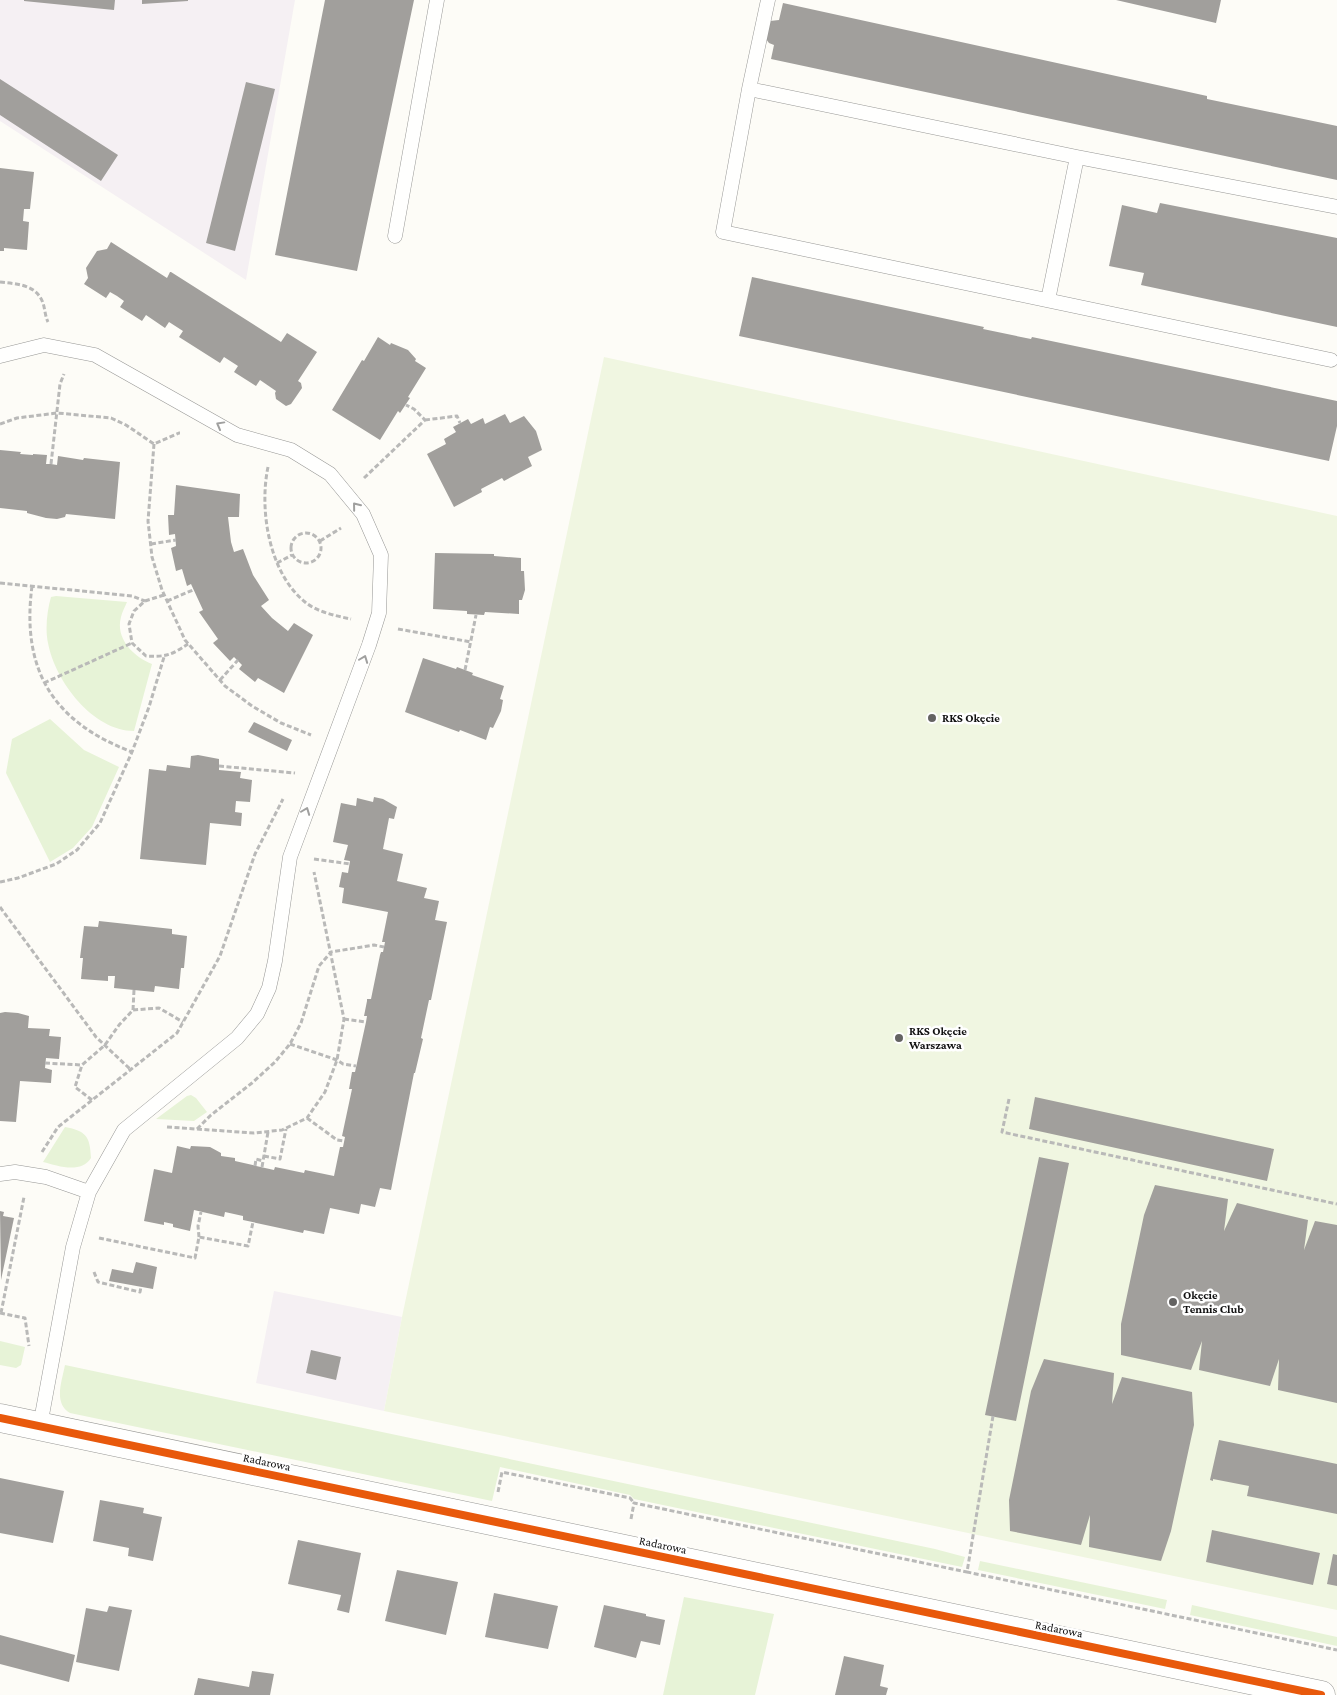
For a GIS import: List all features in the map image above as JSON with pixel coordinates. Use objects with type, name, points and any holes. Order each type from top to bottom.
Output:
[{"type":"street","name":"Radarowa","points":[[0,1418],[1322,1695]]},
{"type":"lane","points":[[395,236],[437,0]]},
{"type":"lane","points":[[768,0],[749,89],[723,232],[1331,360]]},
{"type":"lane","points":[[749,89],[1077,157],[1337,207]]},
{"type":"lane","points":[[1048,300],[1077,157]]},
{"type":"lane","points":[[0,356],[44,345],[95,355],[238,435],[291,450],[330,474],[362,514],[381,555],[379,613],[372,637],[290,857],[269,988],[257,1014],[237,1038],[124,1130],[89,1192],[73,1247],[40,1426]]},
{"type":"lane","points":[[0,1174],[15,1172],[46,1177],[89,1192]]},
{"type":"path","points":[[0,282],[25,285],[37,292],[43,303],[47,322],[53,326]]},
{"type":"path","points":[[51,464],[60,384],[76,351]]},
{"type":"path","points":[[406,405],[414,409],[425,420]]},
{"type":"path","points":[[0,424],[17,418],[58,413],[111,418],[126,425],[154,444]]},
{"type":"path","points":[[358,484],[425,420],[457,416],[460,423]]},
{"type":"path","points":[[154,444],[179,432],[188,436]]},
{"type":"path","points":[[154,444],[148,521],[152,557],[166,601],[188,644],[220,680],[252,706],[281,723],[312,735],[308,742]]},
{"type":"path","points":[[260,462],[276,469]]},
{"type":"path","points":[[269,466],[265,484],[265,506],[269,535],[276,563],[288,585],[306,603],[329,614],[354,620]]},
{"type":"path","points":[[337,522],[344,536]]},
{"type":"path","points":[[320,541],[341,528]]},
{"type":"path","points":[[304,533],[313,534],[320,541],[322,551],[317,560],[308,564],[298,563],[292,556],[290,546],[295,537],[304,533]]},
{"type":"path","points":[[151,544],[176,540]]},
{"type":"path","points":[[276,563],[292,556]]},
{"type":"path","points":[[0,583],[132,596],[145,602]]},
{"type":"path","points":[[32,586],[29,611],[31,635],[36,660],[44,683],[65,712],[84,728],[108,743],[132,752]]},
{"type":"path","points":[[166,601],[193,590]]},
{"type":"path","points":[[164,595],[145,602],[134,610],[129,624],[132,642],[146,656],[164,657],[188,644]]},
{"type":"path","points":[[465,670],[476,614]]},
{"type":"path","points":[[398,630],[471,642]]},
{"type":"path","points":[[44,683],[132,642]]},
{"type":"path","points":[[0,882],[18,878],[56,864],[78,850],[100,823],[132,752],[149,707],[164,657]]},
{"type":"path","points":[[220,680],[238,660]]},
{"type":"path","points":[[219,766],[297,773],[293,781]]},
{"type":"path","points":[[30,1354],[25,1318],[0,1313],[30,1174],[35,1161],[58,1127],[177,1034],[220,956],[255,854],[284,797]]},
{"type":"path","points":[[160,1127],[254,1133],[282,1130],[307,1118],[325,1092],[337,1060],[344,1019],[311,858],[350,864]]},
{"type":"path","points":[[0,907],[96,1037],[130,1069]]},
{"type":"path","points":[[196,1129],[252,1083],[275,1062],[290,1044],[301,1023],[320,966],[331,952],[374,945],[384,947]]},
{"type":"path","points":[[92,1100],[75,1087],[82,1065],[105,1045],[133,1010],[134,990]]},
{"type":"path","points":[[133,1010],[159,1008],[183,1022]]},
{"type":"path","points":[[344,1019],[366,1022]]},
{"type":"path","points":[[290,1044],[337,1060],[343,1064],[356,1066]]},
{"type":"path","points":[[45,1063],[82,1065]]},
{"type":"path","points":[[1009,1099],[1002,1132],[1337,1204]]},
{"type":"path","points":[[307,1118],[337,1140],[344,1142]]},
{"type":"path","points":[[264,1156],[280,1159],[287,1128]]},
{"type":"path","points":[[262,1167],[268,1132]]},
{"type":"path","points":[[255,1166],[256,1159],[263,1161]]},
{"type":"path","points":[[96,1238],[195,1258],[201,1212]]},
{"type":"path","points":[[199,1237],[248,1246],[253,1222]]},
{"type":"path","points":[[94,1244],[98,1231]]},
{"type":"path","points":[[93,1268],[98,1282],[123,1285],[140,1292],[141,1287]]},
{"type":"path","points":[[2,1275],[9,1277]]},
{"type":"path","points":[[967,1572],[993,1416]]},
{"type":"path","points":[[492,1521],[502,1472],[630,1498],[634,1503],[1337,1650]]},
{"type":"path","points":[[626,1549],[634,1503]]},
{"type":"shaded area","points":[[0,0],[295,0],[246,280],[0,121]]},
{"type":"shaded area","points":[[274,1291],[402,1317],[384,1411],[256,1383]]},
{"type":"green space","name":"RKS Okęcie Warszawa","points":[[604,357],[1337,516],[1337,1610],[384,1411],[402,1317]]},
{"type":"green space","points":[[51,597],[127,602],[121,615],[120,625],[123,640],[139,657],[152,664],[134,731],[119,729],[104,723],[78,701],[67,688],[52,658],[48,643],[48,614]]},
{"type":"green space","points":[[50,719],[84,750],[119,767],[92,827],[73,848],[50,862],[6,773],[12,739]]},
{"type":"green space","points":[[191,1095],[196,1098],[207,1112],[194,1121],[156,1119],[187,1096]]},
{"type":"green space","points":[[65,1127],[78,1130],[88,1140],[91,1158],[87,1163],[69,1168],[43,1162]]},
{"type":"green space","points":[[0,1341],[25,1347],[21,1365],[16,1368],[0,1365]]},
{"type":"green space","points":[[65,1365],[935,1549],[965,1557],[962,1567],[634,1499],[630,1495],[500,1467],[492,1501],[70,1413],[65,1409],[60,1398]]},
{"type":"green space","points":[[980,1561],[1167,1600],[1165,1609],[978,1570]]},
{"type":"green space","points":[[684,1597],[774,1614],[755,1695],[663,1695]]},
{"type":"green space","points":[[1192,1605],[1337,1637],[1337,1646],[1190,1615]]},
{"type":"building","points":[[24,0],[115,0],[114,10]]},
{"type":"building","points":[[142,0],[188,0],[188,1],[142,4]]},
{"type":"building","points":[[325,0],[414,0],[357,271],[275,255]]},
{"type":"building","points":[[1116,0],[1221,0],[1216,23]]},
{"type":"building","points":[[783,3],[1207,96],[1207,99],[1337,126],[1337,180],[771,59],[774,45],[766,39],[770,21],[779,20]]},
{"type":"building","points":[[0,79],[118,155],[101,181],[0,115]]},
{"type":"building","points":[[246,82],[275,89],[235,251],[206,243]]},
{"type":"building","points":[[0,168],[34,172],[30,209],[24,209],[23,221],[29,222],[27,250],[4,248],[4,251],[0,251]]},
{"type":"building","points":[[1160,203],[1337,238],[1337,327],[1141,285],[1144,273],[1109,266],[1122,205],[1157,213]]},
{"type":"building","points":[[111,242],[167,278],[171,272],[281,342],[287,333],[317,352],[298,381],[301,383],[302,388],[291,404],[286,406],[276,399],[276,391],[260,380],[256,386],[234,372],[238,366],[224,357],[220,363],[179,337],[183,331],[169,322],[165,328],[146,315],[142,321],[120,307],[124,301],[117,296],[110,292],[106,298],[84,284],[88,278],[86,268],[97,251],[107,249]]},
{"type":"building","points":[[752,277],[984,327],[983,329],[1031,339],[1032,337],[1337,401],[1337,426],[1329,461],[739,336]]},
{"type":"building","points":[[378,337],[390,345],[391,343],[408,350],[416,359],[415,361],[426,368],[408,397],[410,398],[400,413],[398,411],[380,440],[332,410]]},
{"type":"building","points":[[505,414],[510,423],[524,416],[536,431],[542,450],[528,457],[532,466],[504,481],[502,478],[481,489],[482,492],[454,507],[427,454],[446,444],[444,439],[456,432],[453,427],[468,419],[471,424],[483,418],[485,424]]},
{"type":"building","points":[[0,450],[21,452],[20,454],[47,455],[46,464],[57,465],[58,456],[83,460],[84,458],[120,462],[115,519],[66,514],[65,517],[57,519],[46,518],[27,513],[27,511],[0,508]]},
{"type":"building","points":[[176,485],[240,494],[239,517],[228,517],[231,542],[234,552],[243,549],[253,575],[269,600],[261,606],[288,631],[294,623],[313,635],[284,693],[258,678],[255,682],[239,669],[242,665],[234,657],[230,661],[213,643],[218,639],[199,612],[203,610],[191,584],[187,586],[182,569],[176,571],[171,548],[176,546],[175,534],[169,535],[168,515],[174,515]]},
{"type":"building","points":[[435,553],[494,554],[494,556],[521,558],[521,571],[524,571],[525,590],[522,600],[519,600],[519,614],[485,612],[484,615],[467,614],[467,611],[433,609]]},
{"type":"building","points":[[423,658],[456,669],[457,667],[473,673],[472,675],[504,686],[500,699],[503,700],[501,711],[493,728],[490,727],[486,740],[405,712]]},
{"type":"building","points":[[254,722],[292,740],[287,751],[248,732]]},
{"type":"building","points":[[198,755],[219,759],[219,770],[241,772],[240,778],[252,780],[250,802],[236,801],[235,812],[242,813],[241,826],[210,823],[206,865],[140,859],[149,769],[166,771],[167,765],[190,768],[191,756]]},
{"type":"building","points":[[374,797],[383,799],[397,807],[394,819],[389,818],[383,849],[403,854],[397,881],[427,888],[424,898],[439,901],[435,920],[447,922],[421,1038],[423,1039],[414,1073],[391,1190],[380,1188],[375,1207],[361,1204],[359,1214],[330,1208],[324,1234],[304,1230],[303,1233],[243,1220],[243,1216],[225,1212],[224,1217],[194,1210],[190,1231],[173,1227],[173,1224],[164,1222],[164,1225],[144,1221],[154,1169],[172,1173],[177,1146],[190,1149],[191,1146],[210,1147],[221,1153],[221,1156],[235,1158],[235,1161],[274,1170],[275,1167],[304,1173],[305,1170],[334,1176],[340,1147],[343,1147],[345,1137],[342,1136],[352,1089],[349,1089],[352,1072],[355,1072],[366,1022],[367,1016],[364,1016],[367,999],[371,999],[380,955],[383,952],[385,942],[382,942],[388,912],[342,903],[344,888],[339,887],[342,872],[348,873],[350,861],[344,860],[348,845],[333,842],[341,803],[356,806],[357,798],[373,802]]},
{"type":"building","points":[[99,921],[172,929],[172,934],[187,936],[184,968],[181,968],[179,989],[155,986],[154,992],[114,988],[115,976],[108,976],[108,981],[81,979],[83,958],[80,958],[84,926],[98,927]]},
{"type":"building","points":[[5,1012],[29,1016],[28,1028],[50,1029],[49,1036],[61,1037],[59,1059],[46,1058],[45,1068],[52,1070],[51,1083],[20,1081],[16,1122],[0,1121],[0,1013]]},
{"type":"building","points":[[1035,1097],[1274,1149],[1267,1181],[1029,1129]]},
{"type":"building","points":[[1039,1157],[1069,1163],[1016,1421],[985,1415]]},
{"type":"building","points":[[1155,1185],[1228,1199],[1224,1231],[1237,1203],[1308,1220],[1304,1250],[1315,1221],[1337,1225],[1337,1403],[1278,1390],[1279,1359],[1270,1386],[1199,1370],[1202,1341],[1191,1370],[1121,1355],[1121,1324],[1144,1215]]},
{"type":"building","points":[[0,1211],[4,1212],[3,1216],[14,1218],[1,1280]]},
{"type":"building","points":[[136,1262],[157,1267],[153,1289],[109,1281],[112,1269],[133,1273]]},
{"type":"building","points":[[311,1350],[341,1357],[336,1380],[306,1373]]},
{"type":"building","points":[[1044,1359],[1114,1373],[1112,1404],[1122,1377],[1192,1392],[1194,1425],[1171,1531],[1161,1561],[1089,1547],[1090,1515],[1081,1545],[1010,1531],[1009,1500],[1031,1391]]},
{"type":"building","points":[[1219,1440],[1337,1464],[1337,1514],[1247,1496],[1249,1486],[1210,1480]]},
{"type":"building","points":[[0,1478],[64,1491],[53,1543],[0,1533]]},
{"type":"building","points":[[100,1500],[144,1508],[143,1513],[162,1517],[153,1561],[128,1556],[129,1548],[93,1541]]},
{"type":"building","points":[[1212,1530],[1320,1553],[1313,1585],[1206,1562]]},
{"type":"building","points":[[298,1540],[361,1553],[349,1613],[337,1610],[341,1595],[288,1584]]},
{"type":"building","points":[[1333,1554],[1337,1555],[1337,1586],[1327,1584]]},
{"type":"building","points":[[397,1570],[458,1582],[446,1635],[385,1621]]},
{"type":"building","points":[[494,1593],[558,1606],[548,1649],[485,1637]]},
{"type":"building","points":[[604,1605],[665,1620],[660,1645],[641,1641],[636,1658],[594,1647]]},
{"type":"building","points":[[109,1606],[132,1610],[119,1671],[76,1662],[86,1608],[107,1612]]},
{"type":"building","points":[[0,1635],[75,1655],[69,1682],[0,1664]]},
{"type":"building","points":[[844,1656],[884,1665],[880,1686],[888,1688],[886,1695],[835,1695]]},
{"type":"building","points":[[252,1671],[274,1674],[270,1695],[194,1695],[198,1678],[249,1687]]},
{"type":"cycle path","points":[[0,1418],[1321,1695]]},
{"type":"place","name":"RKS Okęcie","points":[[932,718]]},
{"type":"place","name":"RKS Okęcie Warszawa","points":[[899,1038]]},
{"type":"place","name":"Okęcie Tennis Club","points":[[1173,1302]]}]
